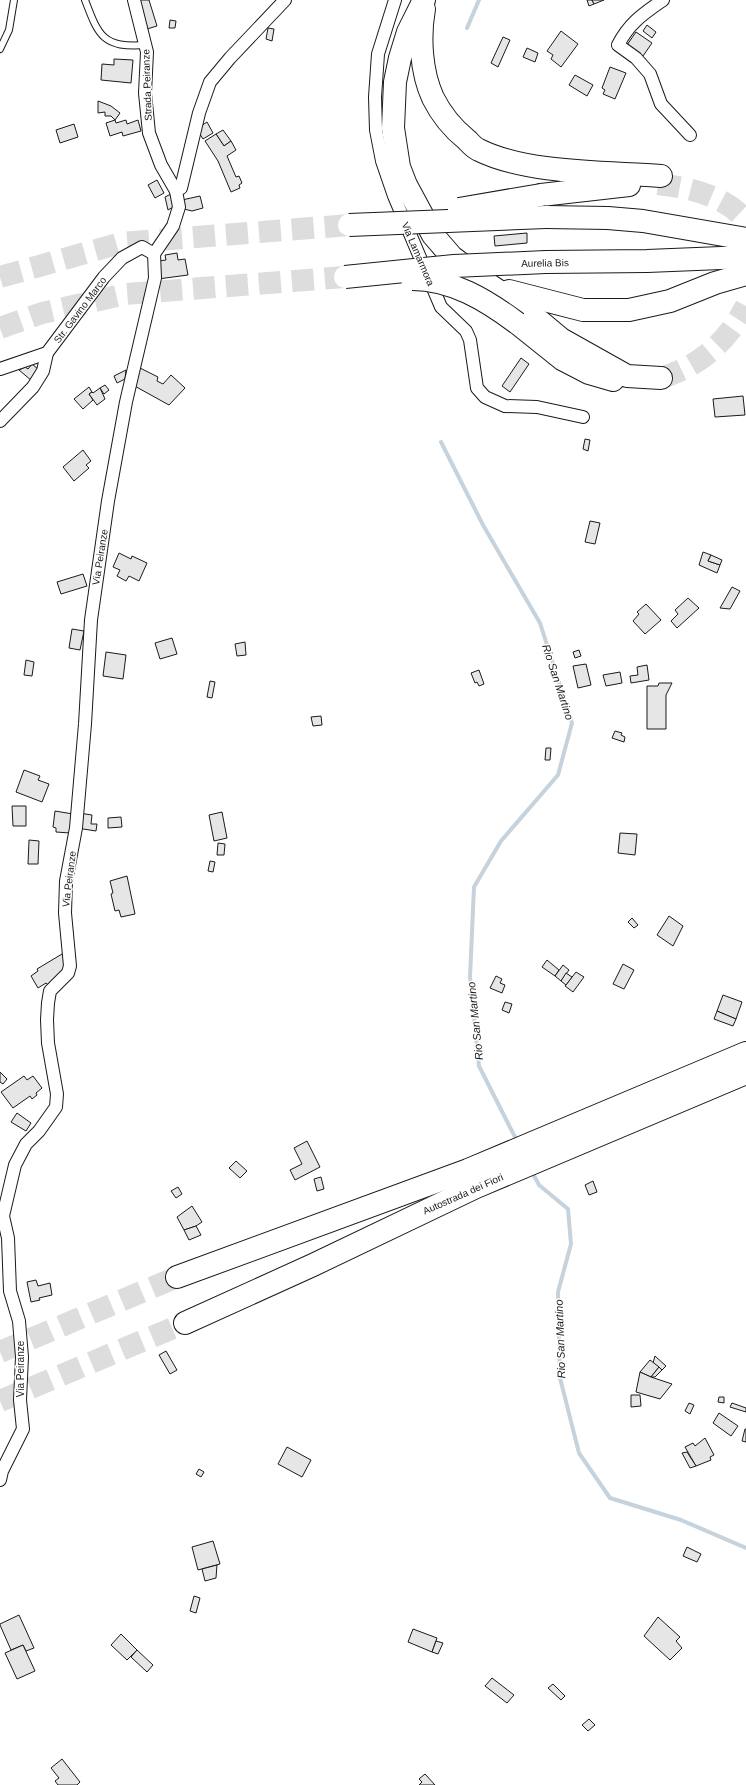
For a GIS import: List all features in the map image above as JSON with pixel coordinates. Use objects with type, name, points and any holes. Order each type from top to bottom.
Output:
[{"type":"highway","points":[[425,0],[422,20],[422,40],[424,66],[429,88],[439,110],[451,127],[478,150],[519,164],[660,180],[541,195],[448,211],[377,220],[349,226],[546,217],[615,218],[746,239]]},
{"type":"highway","points":[[425,0],[408,32],[396,82],[393,128],[399,168],[406,185],[433,235],[452,257],[490,286],[583,310],[628,310],[670,301],[715,283],[746,274]]},
{"type":"highway","name":"Aurelia Bis","points":[[490,286],[525,309],[561,339],[627,376],[663,382],[630,386],[589,373],[562,359],[517,323],[485,301],[470,293],[438,281],[406,279],[345,280],[454,266],[746,257]]},
{"type":"highway","name":"Autostrada dei Fiori","points":[[178,1277],[468,1170],[746,1053]]},
{"type":"highway","name":"Autostrada dei Fiori","points":[[185,1323],[313,1265],[476,1187],[746,1073]]},
{"type":"street","name":"Strada Peiranze","points":[[134,0],[147,52],[145,93],[149,133],[161,165],[176,191],[179,207],[173,226],[154,254]]},
{"type":"street","points":[[176,191],[181,188],[199,113],[210,82],[285,0]]},
{"type":"street","name":"Via Lamarmora","points":[[395,0],[378,54],[375,97],[377,138],[382,161],[394,196],[441,307],[466,331],[470,340],[477,388],[485,396],[505,406],[537,407],[583,417]]},
{"type":"street","points":[[662,0],[625,31],[618,45],[636,58],[650,74],[661,104],[690,135]]},
{"type":"street","name":"Str. Gavino Marco","points":[[0,369],[47,353],[104,277],[122,258],[142,247],[154,254]]},
{"type":"street","name":"Via Peiranze","points":[[0,1480],[2,1471],[23,1429],[20,1400],[22,1357],[19,1320],[10,1291],[8,1238],[3,1216],[15,1165],[26,1144],[56,1107],[57,1094],[48,1043],[47,1020],[50,991],[68,973],[70,966],[65,914],[66,881],[76,828],[85,724],[91,620],[108,501],[126,402],[155,278],[154,254]]},
{"type":"street","points":[[0,421],[33,387],[43,372],[47,353]]},
{"type":"lane","points":[[0,49],[9,30],[14,0]]},
{"type":"lane","points":[[85,0],[98,31],[107,40],[120,45],[146,45]]},
{"type":"building","points":[[139,0],[149,0],[157,26],[147,29]]},
{"type":"building","points":[[587,0],[592,0],[594,4],[589,6]]},
{"type":"building","points":[[592,0],[604,0],[594,4]]},
{"type":"building","points":[[170,20],[176,21],[175,28],[169,28]]},
{"type":"building","points":[[647,25],[656,32],[652,38],[643,31]]},
{"type":"building","points":[[268,28],[274,29],[272,41],[266,39]]},
{"type":"building","points":[[561,31],[578,44],[561,67],[551,59],[553,55],[547,51]]},
{"type":"building","points":[[636,32],[652,43],[643,56],[627,45]]},
{"type":"building","points":[[503,37],[510,40],[498,67],[491,63]]},
{"type":"building","points":[[527,48],[538,53],[535,62],[523,57]]},
{"type":"building","points":[[114,59],[133,60],[131,83],[101,80],[102,64],[114,65]]},
{"type":"building","points":[[610,67],[626,73],[615,99],[603,94],[605,90],[602,88]]},
{"type":"building","points":[[575,75],[593,85],[587,96],[569,85]]},
{"type":"building","points":[[98,101],[111,106],[120,113],[115,120],[111,116],[105,116],[105,112],[98,113]]},
{"type":"building","points":[[115,120],[116,123],[126,120],[127,124],[138,120],[141,131],[123,136],[122,132],[110,136],[106,123]]},
{"type":"building","points":[[207,122],[213,133],[203,139],[198,131],[201,126]]},
{"type":"building","points":[[74,124],[78,137],[60,143],[56,130]]},
{"type":"building","points":[[223,130],[231,141],[224,146],[216,134]]},
{"type":"building","points":[[216,134],[224,146],[231,141],[236,150],[227,156],[236,177],[239,176],[242,183],[239,185],[240,188],[231,192],[218,161],[205,141]]},
{"type":"building","points":[[157,180],[164,193],[155,198],[148,185]]},
{"type":"building","points":[[173,193],[175,206],[168,210],[165,197]]},
{"type":"building","points":[[200,196],[203,208],[192,211],[184,209],[182,200]]},
{"type":"building","points":[[527,233],[527,243],[495,246],[494,236]]},
{"type":"building","points":[[177,253],[178,260],[185,259],[188,275],[158,279],[158,261],[166,260],[165,255]]},
{"type":"building","points":[[521,358],[529,364],[510,392],[502,386]]},
{"type":"building","points":[[32,364],[38,369],[32,381],[19,370],[25,367],[28,369]]},
{"type":"building","points":[[138,367],[158,377],[157,381],[163,384],[171,375],[185,388],[169,405],[131,384]]},
{"type":"building","points":[[126,370],[125,379],[117,383],[114,376]]},
{"type":"building","points":[[105,385],[109,390],[104,394],[100,388]]},
{"type":"building","points":[[89,387],[92,392],[89,394],[93,400],[83,409],[74,399]]},
{"type":"building","points":[[100,388],[105,399],[97,405],[89,394]]},
{"type":"building","points":[[743,396],[745,415],[715,417],[713,399]]},
{"type":"building","points":[[585,439],[590,440],[588,451],[583,449]]},
{"type":"building","points":[[83,450],[91,461],[86,465],[89,468],[74,481],[63,467]]},
{"type":"building","points":[[590,521],[600,523],[595,544],[585,542]]},
{"type":"building","points":[[703,552],[711,555],[708,561],[720,565],[717,573],[699,565]]},
{"type":"building","points":[[119,553],[131,559],[132,556],[147,563],[139,581],[129,576],[126,581],[117,576],[120,570],[113,567]]},
{"type":"building","points":[[711,555],[722,560],[720,565],[708,561]]},
{"type":"building","points":[[83,574],[87,586],[61,594],[57,582]]},
{"type":"building","points":[[732,587],[740,591],[730,609],[720,608]]},
{"type":"building","points":[[688,598],[699,608],[677,628],[671,621],[678,614],[675,610]]},
{"type":"building","points":[[646,604],[661,620],[645,634],[633,621],[639,614],[637,612]]},
{"type":"building","points":[[72,629],[84,631],[80,650],[69,648]]},
{"type":"building","points":[[172,638],[177,654],[160,659],[155,643]]},
{"type":"building","points":[[245,642],[246,655],[237,656],[235,644]]},
{"type":"building","points":[[579,650],[581,656],[575,658],[573,652]]},
{"type":"building","points":[[106,652],[126,655],[123,679],[103,676]]},
{"type":"building","points":[[26,660],[34,662],[32,676],[24,675]]},
{"type":"building","points":[[586,664],[591,685],[578,688],[573,666]]},
{"type":"building","points":[[647,665],[649,680],[631,683],[630,676],[638,675],[637,667]]},
{"type":"building","points":[[479,670],[484,684],[479,686],[477,682],[475,683],[471,673]]},
{"type":"building","points":[[620,672],[622,683],[606,686],[603,675]]},
{"type":"building","points":[[210,681],[215,682],[212,698],[207,697]]},
{"type":"building","points":[[659,683],[672,683],[666,695],[666,729],[647,729],[647,686],[658,686]]},
{"type":"building","points":[[321,716],[322,725],[313,726],[311,717]]},
{"type":"building","points":[[615,731],[622,733],[621,735],[625,737],[624,742],[612,738]]},
{"type":"building","points":[[546,748],[551,748],[550,760],[545,760]]},
{"type":"building","points":[[24,770],[40,776],[38,780],[49,784],[42,802],[16,792]]},
{"type":"building","points":[[12,806],[26,806],[26,826],[13,826]]},
{"type":"building","points":[[55,811],[73,814],[70,833],[56,832],[56,828],[53,827]]},
{"type":"building","points":[[222,812],[227,838],[214,841],[209,815]]},
{"type":"building","points":[[79,813],[92,815],[91,824],[97,824],[96,831],[77,828]]},
{"type":"building","points":[[121,817],[122,827],[108,828],[108,818]]},
{"type":"building","points":[[620,833],[637,834],[635,855],[618,853]]},
{"type":"building","points":[[29,840],[39,841],[38,864],[28,864]]},
{"type":"building","points":[[218,843],[225,844],[224,855],[217,855]]},
{"type":"building","points":[[210,861],[215,862],[213,872],[208,871]]},
{"type":"building","points":[[127,876],[135,914],[121,917],[119,910],[115,911],[110,881]]},
{"type":"building","points":[[669,916],[683,926],[673,946],[657,935]]},
{"type":"building","points":[[632,918],[638,925],[634,928],[628,922]]},
{"type":"building","points":[[62,954],[67,961],[60,977],[48,985],[46,983],[38,988],[31,976],[38,971],[37,969]]},
{"type":"building","points":[[547,960],[559,970],[555,976],[542,967]]},
{"type":"building","points":[[623,964],[634,970],[624,989],[613,984]]},
{"type":"building","points":[[563,965],[569,970],[561,981],[555,976]]},
{"type":"building","points":[[576,972],[584,977],[573,992],[565,986]]},
{"type":"building","points":[[566,973],[572,977],[566,985],[561,981]]},
{"type":"building","points":[[496,976],[502,979],[500,983],[505,985],[502,993],[490,988]]},
{"type":"building","points":[[723,995],[742,1002],[736,1019],[717,1011]]},
{"type":"building","points":[[505,1002],[512,1004],[509,1013],[502,1010]]},
{"type":"building","points":[[717,1011],[736,1019],[733,1026],[714,1019]]},
{"type":"building","points":[[0,1072],[7,1079],[3,1084],[0,1082]]},
{"type":"building","points":[[24,1076],[27,1080],[33,1076],[42,1088],[32,1099],[30,1096],[13,1108],[1,1092]]},
{"type":"building","points":[[17,1113],[31,1123],[26,1131],[11,1122]]},
{"type":"building","points":[[307,1141],[320,1167],[295,1180],[290,1170],[302,1164],[294,1148]]},
{"type":"building","points":[[236,1161],[247,1171],[240,1178],[229,1168]]},
{"type":"building","points":[[321,1177],[324,1189],[317,1191],[314,1179]]},
{"type":"building","points":[[593,1181],[597,1192],[589,1195],[585,1185]]},
{"type":"building","points":[[178,1187],[182,1194],[176,1198],[171,1191]]},
{"type":"building","points":[[192,1206],[202,1222],[196,1226],[184,1230],[177,1217]]},
{"type":"building","points":[[196,1226],[201,1235],[189,1240],[184,1230]]},
{"type":"building","points":[[36,1280],[38,1286],[50,1283],[52,1295],[39,1298],[40,1300],[31,1302],[27,1282]]},
{"type":"building","points":[[166,1351],[177,1370],[170,1374],[159,1355]]},
{"type":"building","points":[[655,1356],[666,1366],[662,1370],[653,1363]]},
{"type":"building","points":[[650,1360],[659,1367],[651,1377],[640,1372]]},
{"type":"building","points":[[659,1367],[662,1370],[655,1377],[651,1377]]},
{"type":"building","points":[[640,1372],[672,1384],[660,1399],[636,1392]]},
{"type":"building","points":[[631,1395],[640,1395],[641,1406],[631,1407]]},
{"type":"building","points":[[719,1397],[724,1397],[724,1403],[718,1402]]},
{"type":"building","points":[[689,1403],[694,1405],[690,1414],[685,1411]]},
{"type":"building","points":[[732,1403],[746,1408],[746,1412],[730,1407]]},
{"type":"building","points":[[719,1413],[738,1426],[731,1436],[713,1423]]},
{"type":"building","points":[[746,1429],[746,1442],[742,1441]]},
{"type":"building","points":[[705,1438],[714,1455],[710,1457],[711,1460],[696,1466],[685,1447],[693,1443],[695,1446]]},
{"type":"building","points":[[287,1447],[311,1460],[302,1477],[278,1464]]},
{"type":"building","points":[[687,1452],[696,1466],[690,1468],[682,1453]]},
{"type":"building","points":[[199,1469],[204,1472],[201,1477],[196,1474]]},
{"type":"building","points":[[213,1541],[220,1564],[198,1570],[192,1547]]},
{"type":"building","points":[[687,1547],[701,1554],[697,1562],[683,1556]]},
{"type":"building","points":[[217,1565],[216,1578],[205,1581],[202,1569]]},
{"type":"building","points":[[194,1596],[200,1598],[196,1613],[190,1611]]},
{"type":"building","points":[[19,1615],[34,1648],[26,1651],[23,1645],[11,1650],[0,1625]]},
{"type":"building","points":[[658,1617],[680,1637],[676,1641],[682,1648],[670,1660],[644,1636]]},
{"type":"building","points":[[413,1629],[437,1638],[432,1652],[408,1642]]},
{"type":"building","points":[[121,1634],[137,1650],[127,1660],[111,1645]]},
{"type":"building","points":[[436,1641],[443,1643],[438,1654],[432,1652]]},
{"type":"building","points":[[23,1645],[35,1671],[17,1679],[5,1653]]},
{"type":"building","points":[[137,1650],[153,1665],[147,1672],[131,1657]]},
{"type":"building","points":[[492,1678],[514,1695],[507,1703],[485,1686]]},
{"type":"building","points":[[553,1684],[565,1696],[561,1700],[548,1688]]},
{"type":"building","points":[[589,1719],[595,1725],[588,1731],[582,1725]]},
{"type":"building","points":[[62,1759],[80,1782],[77,1785],[58,1785],[55,1781],[59,1778],[51,1768]]},
{"type":"building","points":[[425,1774],[435,1785],[419,1785],[422,1782],[419,1779]]},
{"type":"waterway","name":"Rio San Martino","points":[[467,28],[479,0]]},
{"type":"waterway","name":"Rio San Martino","points":[[441,442],[483,525],[540,623],[572,723],[558,775],[501,841],[474,887],[470,977],[479,1066],[518,1143]]},
{"type":"waterway","name":"Rio San Martino","points":[[531,1170],[539,1185],[568,1209],[571,1244],[558,1292],[560,1378],[579,1453],[610,1498],[681,1520],[746,1548]]},
{"type":"tunnel","points":[[658,184],[706,194],[728,205],[738,212],[746,221]]},
{"type":"tunnel","points":[[0,277],[121,243],[349,225]]},
{"type":"tunnel","points":[[0,328],[42,313],[126,294],[345,277]]},
{"type":"tunnel","points":[[661,378],[688,367],[711,351],[730,331],[746,306]]},
{"type":"tunnel","points":[[0,1352],[177,1277]]},
{"type":"tunnel","points":[[0,1401],[185,1323]]}]
